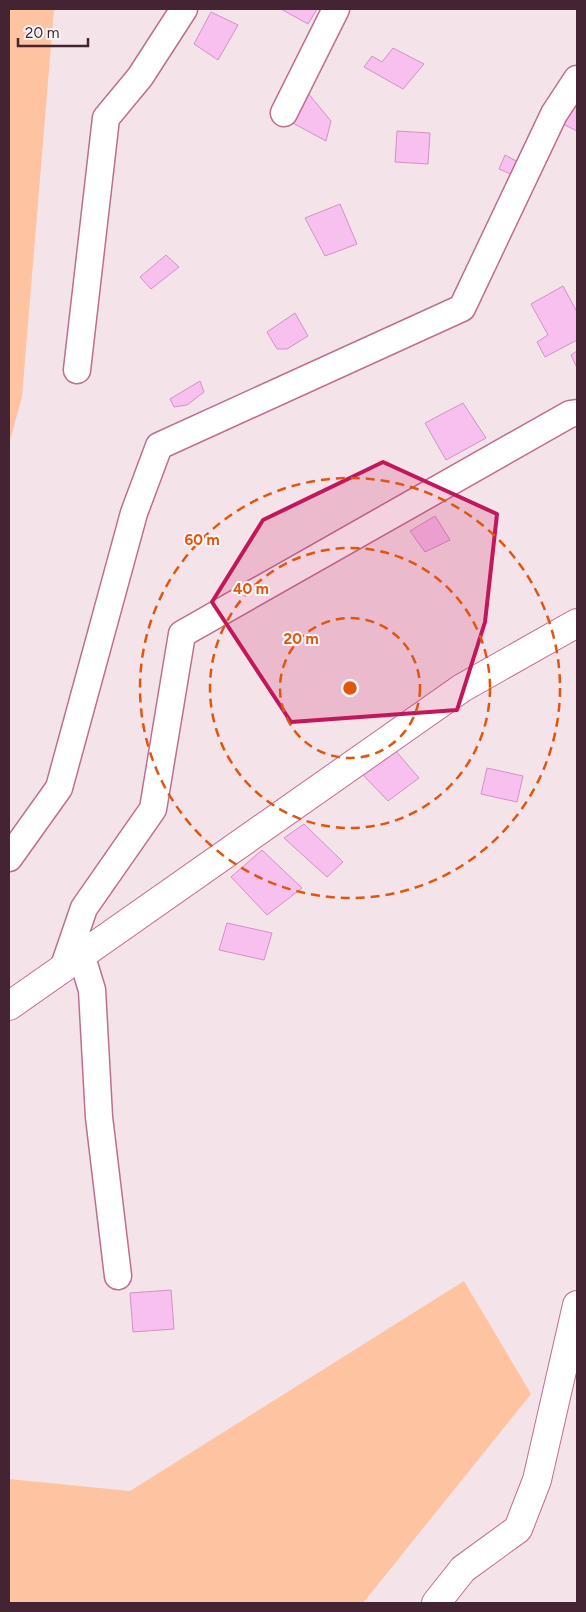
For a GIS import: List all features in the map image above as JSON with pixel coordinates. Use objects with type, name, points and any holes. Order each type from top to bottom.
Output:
[{"type":"street","points":[[77,370],[106,118],[140,77],[184,9]]},
{"type":"street","points":[[284,113],[336,9]]},
{"type":"street","points":[[9,858],[59,788],[134,513],[159,446],[462,308],[554,114],[577,79]]},
{"type":"street","points":[[118,1276],[99,1117],[92,990],[73,960],[84,908],[153,809],[182,634],[570,414],[577,413]]},
{"type":"street","points":[[9,1006],[462,688],[577,623]]},
{"type":"street","points":[[436,1603],[463,1569],[518,1529],[537,1480],[577,1305]]},
{"type":"highlighted area","points":[[383,462],[497,514],[485,622],[457,710],[291,722],[212,602],[263,520]]},
{"type":"shaded area","points":[[9,9],[54,9],[22,397],[9,444]]},
{"type":"shaded area","points":[[464,1281],[531,1394],[363,1603],[9,1603],[9,1479],[130,1491]]},
{"type":"building","points":[[281,9],[317,9],[308,24]]},
{"type":"building","points":[[211,12],[238,25],[218,60],[194,44]]},
{"type":"building","points":[[393,48],[424,64],[403,89],[364,67],[372,56],[382,62]]},
{"type":"building","points":[[307,92],[331,121],[326,141],[291,122]]},
{"type":"building","points":[[577,97],[577,131],[563,124]]},
{"type":"building","points":[[397,131],[430,133],[428,164],[395,162]]},
{"type":"building","points":[[505,155],[518,162],[513,175],[499,169]]},
{"type":"building","points":[[340,204],[357,244],[325,256],[305,218]]},
{"type":"building","points":[[166,255],[179,267],[151,289],[140,277]]},
{"type":"building","points":[[563,286],[577,312],[577,340],[545,357],[537,342],[548,335],[531,304]]},
{"type":"building","points":[[295,313],[308,336],[287,349],[277,349],[267,332]]},
{"type":"building","points":[[577,351],[577,368],[571,355]]},
{"type":"building","points":[[200,381],[204,392],[187,405],[174,407],[170,399]]},
{"type":"building","points":[[463,403],[486,438],[446,460],[425,423]]},
{"type":"building","points":[[435,516],[450,540],[425,552],[410,531]]},
{"type":"building","points":[[394,749],[419,778],[388,801],[362,774]]},
{"type":"building","points":[[487,768],[523,776],[517,802],[481,794]]},
{"type":"building","points":[[304,824],[343,862],[327,877],[284,838]]},
{"type":"building","points":[[262,850],[302,888],[267,915],[231,877]]},
{"type":"building","points":[[227,923],[272,933],[264,960],[219,950]]},
{"type":"building","points":[[171,1290],[174,1329],[133,1332],[130,1293]]}]
